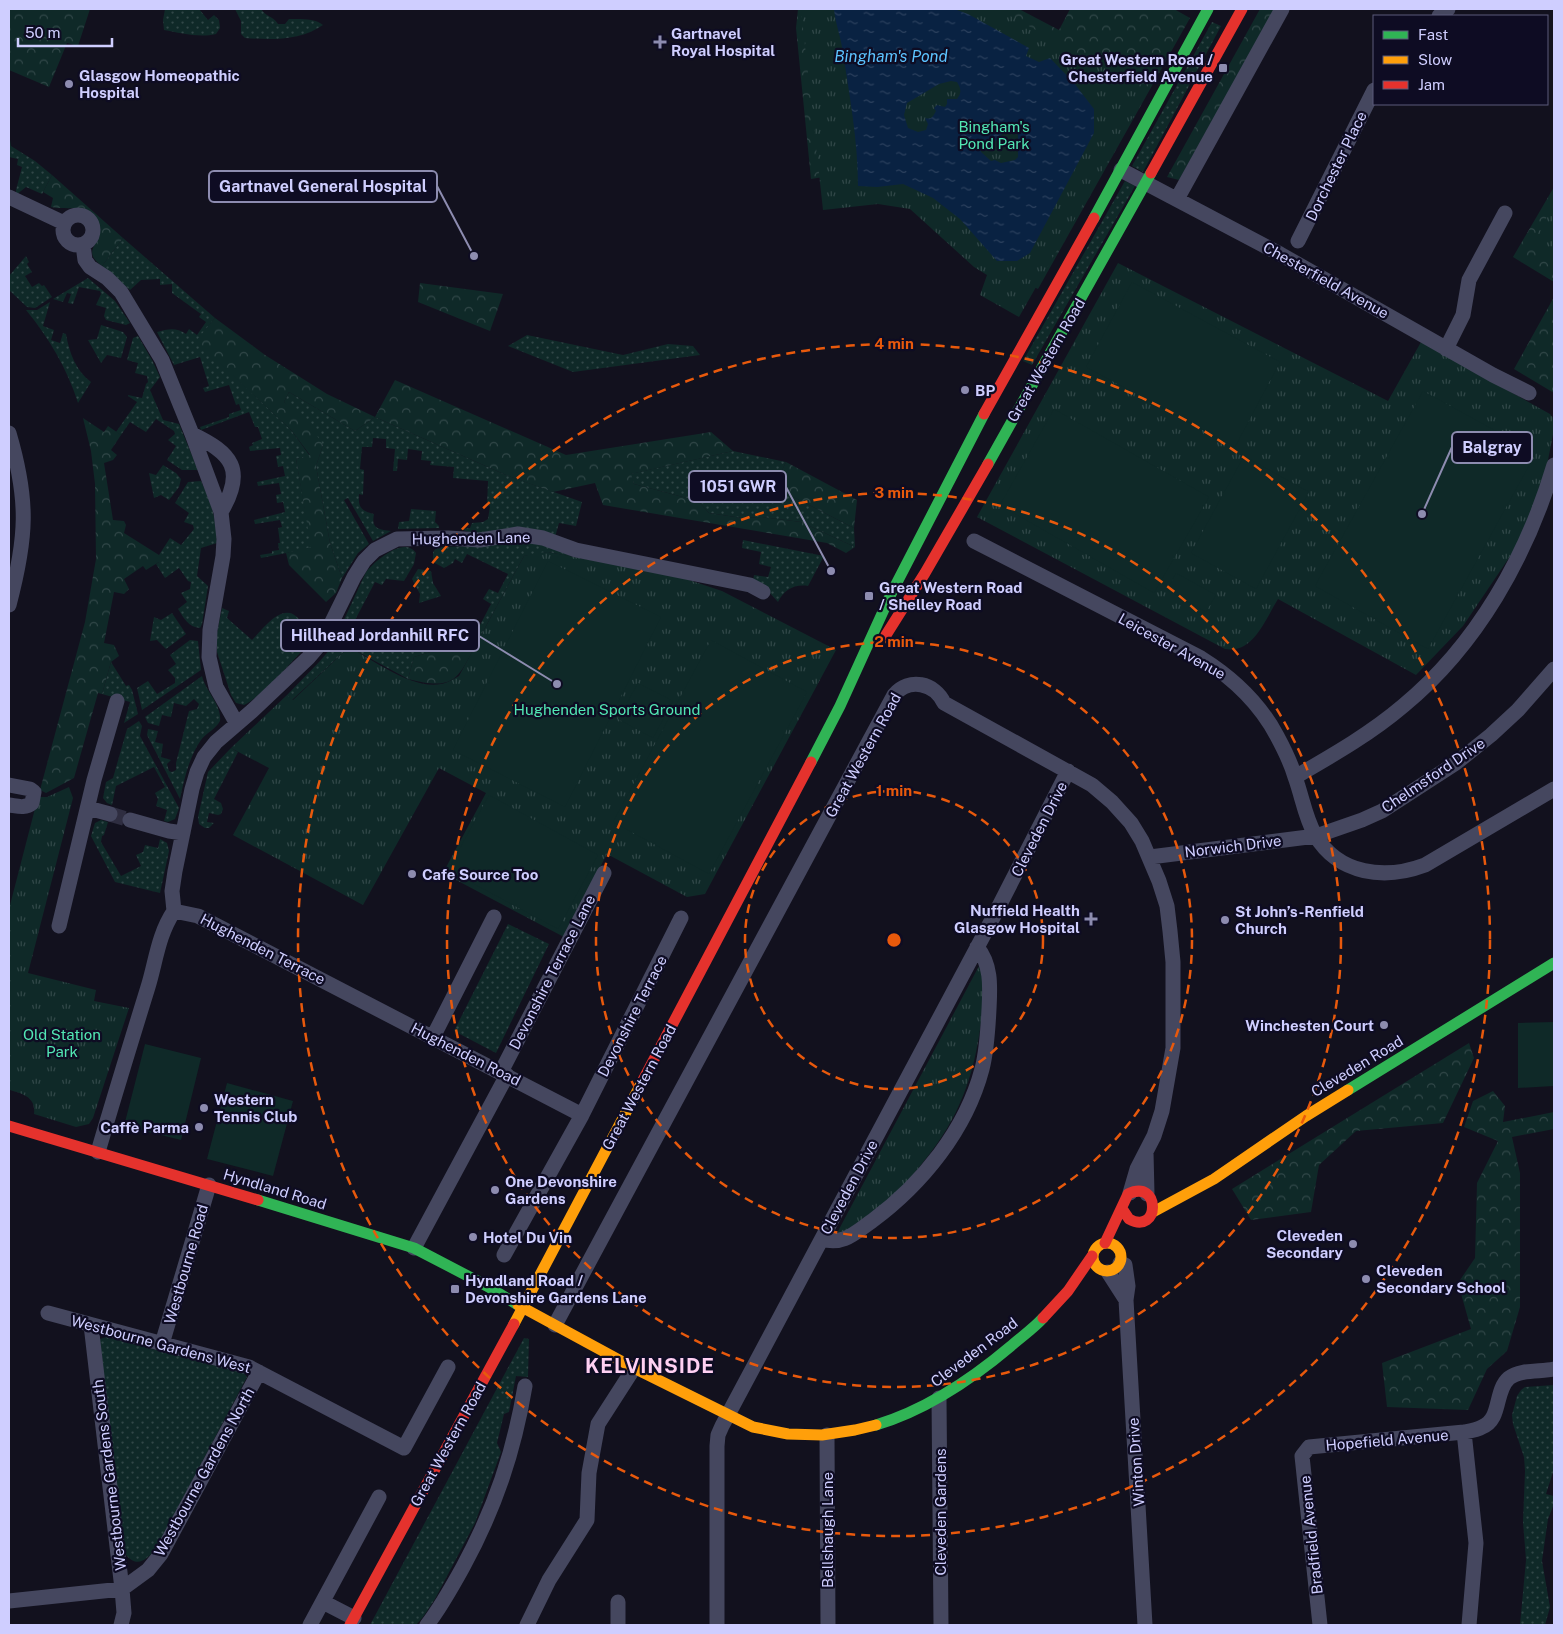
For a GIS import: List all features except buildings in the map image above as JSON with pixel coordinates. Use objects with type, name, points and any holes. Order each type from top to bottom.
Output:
[{"type":"main road","name":"Great Western Road","points":[[352,1622],[523,1308],[840,706],[900,576],[967,445],[1121,170],[1217,14],[1242,9]]},
{"type":"main road","name":"Great Western Road","points":[[840,706],[914,592],[1147,183],[1217,14]]},
{"type":"main road","name":"Cleveden Road","points":[[1130,1193],[1122,1204],[1122,1210],[1134,1226],[1146,1220],[1153,1212],[1214,1180],[1306,1116],[1554,964]]},
{"type":"main road","name":"Hyndland Road","points":[[9,1126],[414,1248],[487,1286],[523,1308]]},
{"type":"main road","points":[[1130,1193],[1138,1191],[1149,1195],[1179,1199]]},
{"type":"main road","points":[[1149,1195],[1153,1202],[1153,1212]]},
{"type":"main road","name":"Cleveden Road","points":[[523,1308],[634,1368],[753,1427],[770,1432],[801,1435],[827,1435],[850,1432],[869,1428],[939,1398],[994,1359],[1036,1325],[1072,1287],[1096,1247],[1105,1243],[1109,1230],[1122,1210]]},
{"type":"main road","points":[[1092,1256],[1094,1265],[1114,1260],[1112,1244],[1105,1243]]},
{"type":"main road","name":"Cleveden Road","points":[[1072,1287],[1114,1260]]},
{"type":"street","points":[[1177,199],[1282,9]]},
{"type":"street","name":"Dorchester Place","points":[[1298,241],[1373,92]]},
{"type":"street","name":"Chesterfield Avenue","points":[[1121,170],[1280,254],[1446,349],[1529,393]]},
{"type":"street","points":[[9,198],[64,222]]},
{"type":"street","points":[[1446,349],[1463,315],[1470,280],[1505,213]]},
{"type":"street","points":[[75,215],[87,218],[93,229],[89,242],[76,246],[68,243],[62,230],[64,222],[75,215]]},
{"type":"street","points":[[83,245],[85,260],[90,267],[107,278],[121,292],[162,360],[221,512],[224,540],[223,556],[210,630],[209,656],[216,686],[237,724]]},
{"type":"street","points":[[9,434],[19,471],[16,496],[24,522],[22,550],[9,605]]},
{"type":"street","points":[[192,434],[220,449],[228,457],[233,469],[232,490],[221,512]]},
{"type":"street","points":[[1295,777],[1361,738],[1396,712],[1424,688],[1473,632],[1514,567],[1544,499],[1554,465]]},
{"type":"street","name":"Hughenden Lane","points":[[174,911],[172,890],[183,833],[192,789],[204,757],[216,742],[308,658],[320,644],[354,577],[364,561],[375,550],[398,539],[448,538],[480,540],[528,534],[558,542],[576,550],[750,586],[763,592]]},
{"type":"street","name":"Leicester Avenue","points":[[974,541],[1223,671],[1259,708],[1276,733],[1287,755],[1305,812],[1316,836],[1334,856],[1351,868],[1372,873],[1412,870],[1437,859],[1554,789]]},
{"type":"street","name":"Chelmsford Drive","points":[[1316,836],[1382,811],[1456,763],[1518,710],[1554,669]]},
{"type":"street","name":"Great Western Road","points":[[555,1325],[894,694],[901,687],[912,683],[940,694],[944,703],[1068,771]]},
{"type":"street","points":[[59,926],[117,701]]},
{"type":"street","points":[[1068,771],[1092,786],[1112,802],[1130,823],[1150,857],[1167,906],[1173,962],[1174,1048],[1162,1111],[1146,1152],[1137,1169],[1130,1193]]},
{"type":"street","name":"Cleveden Drive","points":[[716,1625],[718,1435],[977,947],[1068,771]]},
{"type":"street","points":[[9,785],[25,787],[34,792],[32,803],[28,806],[9,805]]},
{"type":"street","points":[[88,808],[110,814]]},
{"type":"street","points":[[130,820],[183,833]]},
{"type":"street","name":"Norwich Drive","points":[[1150,857],[1316,836]]},
{"type":"street","name":"Devonshire Terrace Lane","points":[[414,1248],[504,1074],[604,873]]},
{"type":"street","points":[[98,1152],[152,975],[161,937],[174,911]]},
{"type":"street","name":"Hughenden Terrace","points":[[174,911],[198,916],[350,994]]},
{"type":"street","points":[[433,1037],[494,917]]},
{"type":"street","name":"Devonshire Terrace","points":[[504,1255],[582,1114],[681,918]]},
{"type":"street","points":[[822,1238],[838,1242],[850,1236],[896,1202],[935,1160],[962,1118],[982,1069],[987,1039],[990,990],[989,973],[986,960],[977,947]]},
{"type":"street","name":"Hughenden Road","points":[[350,994],[582,1114]]},
{"type":"street","points":[[1146,1152],[1149,1195]]},
{"type":"street","name":"Westbourne Road","points":[[162,1344],[209,1185]]},
{"type":"street","name":"Winton Drive","points":[[1114,1260],[1125,1265],[1128,1286],[1126,1300],[1145,1625]]},
{"type":"street","name":"Westbourne Gardens West","points":[[48,1313],[249,1367],[404,1448],[448,1367]]},
{"type":"street","name":"Westbourne Gardens South","points":[[91,1325],[122,1589],[124,1613],[121,1625]]},
{"type":"street","points":[[527,1625],[549,1580],[587,1520],[589,1473],[598,1424],[634,1368]]},
{"type":"street","name":"Hopefield Avenue","points":[[1309,1447],[1464,1432],[1484,1427],[1493,1418],[1500,1392],[1508,1378],[1518,1373],[1554,1369]]},
{"type":"street","name":"Westbourne Gardens North","points":[[122,1589],[148,1570],[161,1554],[259,1372]]},
{"type":"street","points":[[427,1625],[450,1591],[482,1532],[513,1448],[525,1386]]},
{"type":"street","name":"Cleveden Gardens","points":[[939,1398],[941,1625]]},
{"type":"street","points":[[1464,1432],[1476,1544],[1469,1625]]},
{"type":"street","name":"Bellshaugh Lane","points":[[827,1435],[828,1625]]},
{"type":"street","name":"Bradfield Avenue","points":[[1309,1447],[1302,1456],[1320,1625]]},
{"type":"street","points":[[310,1625],[379,1497]]},
{"type":"street","points":[[9,1601],[122,1589]]},
{"type":"street","points":[[323,1602],[352,1622]]},
{"type":"street","points":[[618,1602],[618,1625]]},
{"type":"green space","points":[[9,9],[90,9],[78,46],[67,43],[49,87],[9,70]]},
{"type":"green space","points":[[165,9],[199,9],[208,20],[214,15],[219,20],[220,28],[216,34],[203,35],[190,35],[164,30]]},
{"type":"green space","points":[[235,9],[261,9],[278,24],[285,24],[289,19],[302,19],[316,21],[323,25],[295,37],[275,39],[245,38],[241,34],[241,21]]},
{"type":"green space","points":[[798,9],[811,9],[823,177],[811,179],[796,28]]},
{"type":"green space","name":"Bingham's Pond","points":[[801,9],[998,9],[1147,92],[1019,317],[980,295],[987,275],[974,267],[910,209],[878,204],[823,210]]},
{"type":"green space","points":[[989,9],[1019,9],[1059,30],[1070,9],[1174,9],[1190,18],[1038,289],[1026,283]]},
{"type":"green space","points":[[1260,9],[1275,9],[1179,180],[1167,177]]},
{"type":"green space","points":[[1212,22],[1221,26],[1143,172],[1132,166]]},
{"type":"green space","points":[[9,134],[11,146],[35,161],[52,175],[42,194],[26,187],[16,195],[22,167],[17,165],[18,159],[9,157]]},
{"type":"green space","points":[[52,175],[123,238],[102,266],[95,260],[92,251],[100,232],[96,218],[85,210],[51,207],[53,198],[43,192]]},
{"type":"green space","points":[[1125,181],[1135,186],[1032,365],[1023,361]]},
{"type":"green space","points":[[1554,187],[1554,282],[1513,257]]},
{"type":"green space","points":[[1554,204],[1554,259],[1531,246]]},
{"type":"green space","points":[[123,238],[215,318],[197,341],[291,430],[310,456],[296,459],[312,548],[261,558],[260,555],[279,550],[278,528],[282,527],[280,520],[255,524],[254,520],[285,512],[283,502],[277,503],[276,495],[281,494],[279,483],[258,486],[257,482],[285,476],[283,466],[278,467],[276,456],[281,455],[280,448],[250,451],[249,447],[253,445],[252,443],[262,439],[258,427],[255,427],[249,412],[201,430],[200,427],[229,417],[229,414],[241,410],[239,404],[236,405],[229,385],[205,392],[203,388],[209,386],[200,357],[174,365],[157,332],[172,329],[186,334],[189,329],[197,335],[206,322],[199,317],[201,314],[172,293],[172,284],[160,285],[160,279],[141,280],[130,290],[102,266]]},
{"type":"green space","points":[[26,256],[29,262],[27,264],[32,272],[25,276],[32,287],[39,283],[42,286],[44,285],[52,297],[35,308],[27,307],[9,290],[9,276]]},
{"type":"green space","points":[[1118,263],[1388,401],[1421,342],[1550,414],[1554,419],[1554,429],[1544,481],[1517,546],[1463,626],[1416,675],[1278,599],[1251,641],[1235,649],[1225,649],[977,517]]},
{"type":"green space","points":[[88,278],[115,301],[130,323],[126,325],[106,320],[104,316],[106,308],[96,305],[101,294],[100,291],[79,287],[73,304],[68,303],[71,294],[67,293],[63,302],[53,299]]},
{"type":"green space","points":[[1132,282],[1280,362],[1235,447],[1086,367]]},
{"type":"green space","points":[[420,283],[503,294],[490,331],[418,302]]},
{"type":"green space","points":[[1554,297],[1554,393],[1514,369]]},
{"type":"green space","points":[[50,302],[43,326],[54,330],[51,340],[60,343],[63,333],[66,334],[74,361],[91,382],[78,403],[56,354],[26,310],[37,310]]},
{"type":"green space","points":[[215,318],[265,355],[327,394],[375,417],[355,431],[289,392],[284,402],[308,422],[323,445],[316,466],[330,543],[342,578],[336,593],[326,602],[289,565],[286,553],[311,547],[296,459],[310,455],[291,430],[196,341]]},
{"type":"green space","points":[[101,325],[123,332],[127,337],[121,358],[107,355],[101,363],[88,340],[97,339]]},
{"type":"green space","points":[[527,335],[623,355],[668,344],[693,346],[700,355],[573,372],[508,346]]},
{"type":"green space","points":[[138,336],[160,377],[150,390],[163,420],[179,424],[198,470],[182,470],[167,460],[176,446],[168,440],[175,434],[174,431],[156,419],[146,432],[130,422],[121,435],[116,432],[137,402],[128,395],[142,398],[148,382],[147,376],[135,373],[138,363],[127,360],[133,338]]},
{"type":"green space","points":[[395,380],[566,455],[711,432],[733,451],[631,474],[634,484],[698,501],[709,513],[742,518],[762,517],[801,522],[855,547],[846,553],[827,543],[603,505],[595,483],[553,492],[506,475],[375,417]]},
{"type":"green space","points":[[1423,391],[1536,453],[1428,649],[1315,586]]},
{"type":"green space","points":[[289,392],[355,431],[375,417],[506,475],[582,502],[576,526],[559,523],[555,537],[482,535],[460,529],[470,528],[472,523],[483,522],[488,519],[490,506],[487,505],[488,481],[453,478],[454,467],[430,465],[431,461],[421,460],[422,451],[408,449],[407,460],[398,459],[397,471],[393,471],[395,449],[386,448],[386,439],[373,438],[372,447],[362,447],[360,469],[364,470],[363,495],[359,494],[359,502],[363,510],[374,514],[373,519],[377,527],[382,530],[391,531],[373,541],[348,498],[344,500],[369,544],[358,553],[342,578],[330,543],[316,466],[323,445],[284,402]]},
{"type":"green space","points":[[1054,409],[1209,497],[1154,593],[1000,505]]},
{"type":"green space","points":[[83,418],[104,432],[108,426],[121,435],[111,450],[117,455],[113,460],[104,463],[113,520],[124,521],[126,525],[124,533],[159,555],[159,562],[146,570],[143,566],[124,579],[129,589],[124,594],[114,592],[104,643],[114,645],[119,656],[111,662],[102,694],[98,693],[74,778],[46,793],[40,790],[85,622],[96,559],[95,484],[91,451]]},
{"type":"green space","points":[[733,451],[786,462],[774,487],[854,528],[855,547],[801,522],[762,517],[742,518],[709,513],[698,501],[634,484],[630,474]]},
{"type":"green space","points":[[1244,456],[1309,492],[1256,589],[1191,553]]},
{"type":"green space","points":[[786,462],[857,500],[854,528],[774,487]]},
{"type":"green space","points":[[163,465],[176,473],[181,479],[179,487],[169,500],[161,495],[154,498],[149,473],[156,475]]},
{"type":"green space","points":[[201,481],[213,511],[217,543],[201,548],[197,576],[208,586],[200,628],[189,624],[178,609],[187,602],[181,593],[190,589],[191,582],[188,581],[179,568],[165,578],[156,564],[159,562],[159,555],[170,538],[181,545],[194,529],[193,525],[184,522],[189,513],[175,503],[188,482]]},
{"type":"green space","points":[[411,509],[436,511],[435,522],[439,528],[398,529],[399,522],[409,521]]},
{"type":"green space","points":[[519,539],[553,547],[573,557],[548,552],[524,556],[480,637],[414,657],[408,679],[349,647],[292,700],[287,695],[331,648],[366,572],[382,557],[397,548],[404,547],[411,548],[416,553],[414,564],[404,581],[386,579],[382,585],[375,582],[354,622],[370,631],[375,623],[386,629],[381,638],[399,648],[404,640],[410,644],[413,652],[439,644],[436,634],[440,633],[443,643],[464,636],[462,626],[469,624],[471,621],[480,625],[491,604],[483,599],[489,589],[498,593],[508,574],[467,554],[462,563],[455,559],[453,563],[444,568],[433,562],[433,552],[437,547],[485,546]]},
{"type":"green space","points":[[743,540],[824,556],[808,586],[798,586],[790,589],[783,594],[778,602],[768,591],[753,581],[754,575],[768,577],[771,567],[759,564],[761,552],[742,548]]},
{"type":"green space","name":"Hughenden Sports Ground","points":[[548,552],[680,577],[722,591],[836,650],[705,894],[687,897],[607,854],[564,937],[443,873],[486,793],[439,768],[363,905],[233,835],[269,768],[231,748],[287,695],[293,700],[349,647],[394,673],[418,683],[430,685],[453,680],[459,676],[524,556]]},
{"type":"green space","points":[[548,561],[661,617],[565,807],[453,750]]},
{"type":"green space","points":[[418,569],[431,571],[433,583],[441,596],[419,603],[420,594],[412,579]]},
{"type":"green space","points":[[1176,573],[1216,595],[1206,612],[1167,590]]},
{"type":"green space","points":[[222,608],[229,611],[227,618],[252,640],[274,618],[286,613],[293,614],[299,619],[304,630],[312,639],[269,685],[244,705],[236,703],[231,695],[217,652],[217,633]]},
{"type":"green space","points":[[172,613],[186,634],[166,649],[157,640],[150,641],[154,617],[161,620]]},
{"type":"green space","points":[[480,637],[461,671],[454,678],[437,684],[408,679],[414,657]]},
{"type":"green space","points":[[190,640],[198,641],[201,670],[142,710],[137,688],[148,681],[157,694],[175,683],[175,678],[168,670],[176,664],[170,655]]},
{"type":"green space","points":[[711,640],[807,692],[709,874],[613,822]]},
{"type":"green space","points":[[111,662],[126,686],[129,685],[132,690],[138,714],[124,723],[130,702],[102,694]]},
{"type":"green space","points":[[202,676],[219,709],[220,721],[203,738],[193,754],[180,799],[147,735],[148,729],[158,731],[155,742],[163,744],[161,757],[171,760],[167,764],[169,771],[172,772],[176,770],[176,763],[189,711],[197,709],[199,704],[194,699],[186,706],[174,703],[171,717],[162,715],[159,726],[148,723],[145,717]]},
{"type":"green space","points":[[638,683],[673,701],[653,738],[618,719]]},
{"type":"green space","points":[[139,721],[142,726],[140,736],[179,808],[175,819],[168,822],[164,821],[167,810],[156,806],[158,799],[155,793],[165,787],[154,767],[116,786],[112,805],[103,798],[106,782],[113,778],[127,729]]},
{"type":"green space","points":[[231,748],[238,752],[214,799],[221,803],[223,809],[221,814],[218,815],[209,813],[207,822],[214,823],[209,828],[205,828],[199,824],[198,817],[208,772]]},
{"type":"green space","name":"Old Station Park","points":[[69,787],[73,798],[28,973],[96,990],[94,1001],[129,1008],[93,1118],[89,1124],[76,1127],[34,1114],[33,1104],[28,1097],[15,1091],[9,1091],[9,909],[38,797],[47,797]]},
{"type":"green space","points":[[489,795],[598,855],[558,929],[448,870]]},
{"type":"green space","points":[[101,820],[108,822],[101,842],[121,876],[141,866],[136,855],[143,852],[145,845],[158,848],[160,839],[167,843],[169,851],[160,893],[115,882],[91,836],[95,823]]},
{"type":"green space","points":[[508,924],[549,944],[496,1053],[454,1031]]},
{"type":"green space","points":[[979,966],[983,978],[983,993],[978,1042],[969,1079],[956,1113],[936,1145],[903,1187],[878,1209],[845,1232],[837,1233]]},
{"type":"green space","points":[[1554,1022],[1554,1086],[1518,1088],[1518,1023]]},
{"type":"green space","points":[[1469,1043],[1474,1058],[1443,1123],[1356,1131],[1319,1165],[1311,1212],[1251,1220],[1232,1189]]},
{"type":"green space","points":[[145,1044],[201,1058],[181,1140],[124,1126]]},
{"type":"green space","points":[[227,1083],[293,1101],[273,1176],[207,1159]]},
{"type":"green space","points":[[1493,1091],[1505,1106],[1503,1122],[1554,1112],[1554,1129],[1512,1137],[1520,1173],[1520,1307],[1507,1351],[1487,1369],[1468,1410],[1387,1407],[1382,1363],[1471,1329],[1458,1283],[1475,1258],[1477,1183],[1498,1141],[1464,1127],[1473,1101]]},
{"type":"green space","points":[[106,1337],[244,1373],[247,1377],[157,1547],[145,1559],[137,1562],[133,1561],[124,1552],[100,1342],[100,1339]]},
{"type":"green space","points":[[524,1338],[529,1339],[528,1377],[516,1376],[509,1412],[504,1414],[497,1443],[501,1452],[475,1523],[435,1599],[416,1625],[370,1625]]},
{"type":"green space","points":[[1554,1385],[1554,1469],[1546,1494],[1554,1496],[1554,1504],[1548,1519],[1542,1561],[1550,1607],[1545,1625],[1520,1625],[1526,1560],[1523,1522],[1525,1471],[1524,1457],[1513,1424],[1512,1415],[1517,1396],[1525,1387]]},
{"type":"water","name":"Bingham's Pond","points":[[834,9],[954,9],[968,14],[1029,48],[1026,56],[1039,62],[1050,58],[1074,83],[1094,109],[1094,133],[1030,253],[1017,261],[997,261],[960,219],[933,198],[903,184],[877,187],[858,186],[853,116]],"holes":[[[951,81],[957,82],[960,89],[957,99],[947,99],[945,107],[937,105],[934,108],[936,111],[932,117],[925,118],[928,124],[926,130],[918,132],[908,128],[904,115],[907,103],[939,84]],[[1010,127],[1018,135],[1018,157],[1015,160],[1001,163],[995,160],[991,161],[981,152],[980,147],[984,141],[989,140],[992,145],[1003,133],[1004,128]]]},
{"type":"tunnel","points":[[110,814],[130,820]]},
{"type":"traffic: fast","points":[[1094,218],[1208,9]]},
{"type":"traffic: fast","points":[[988,464],[1151,173]]},
{"type":"traffic: fast","points":[[811,762],[840,706],[891,594],[984,414]]},
{"type":"traffic: fast","points":[[1348,1090],[1554,963]]},
{"type":"traffic: fast","points":[[258,1200],[414,1248],[487,1286],[518,1305]]},
{"type":"traffic: fast","points":[[876,1425],[913,1411],[964,1382],[1043,1318]]},
{"type":"traffic: slow","points":[[514,1324],[642,1082]]},
{"type":"traffic: slow","points":[[1153,1212],[1214,1179],[1306,1116],[1348,1090]]},
{"type":"traffic: slow","points":[[1107,1243],[1117,1247],[1121,1257],[1117,1267],[1107,1271],[1097,1267],[1093,1257],[1097,1247],[1107,1243]]},
{"type":"traffic: slow","points":[[518,1305],[634,1368],[753,1427],[788,1434],[822,1435],[876,1425]]},
{"type":"traffic: jam","points":[[1151,173],[1242,9]]},
{"type":"traffic: jam","points":[[984,414],[1094,218]]},
{"type":"traffic: jam","points":[[886,635],[925,573],[988,464]]},
{"type":"traffic: jam","points":[[642,1082],[811,762]]},
{"type":"traffic: jam","points":[[9,1126],[258,1200]]},
{"type":"traffic: jam","points":[[1105,1243],[1128,1194],[1139,1191],[1151,1199],[1151,1214],[1147,1220],[1139,1222],[1129,1219],[1123,1210]]},
{"type":"traffic: jam","points":[[1043,1318],[1068,1291],[1092,1256]]},
{"type":"traffic: jam","points":[[350,1625],[514,1324]]},
{"type":"place","name":"Gartnavel Royal Hospital","points":[[660,42]]},
{"type":"place","name":"Great Western Road / Chesterfield Avenue","points":[[1223,68]]},
{"type":"place","name":"Glasgow Homeopathic Hospital","points":[[69,84]]},
{"type":"place","name":"Gartnavel General Hospital","points":[[474,256]]},
{"type":"place","name":"BP","points":[[965,390]]},
{"type":"place","name":"Balgray","points":[[1422,514]]},
{"type":"place","name":"1051 GWR","points":[[831,571]]},
{"type":"place","name":"Great Western Road / Shelley Road","points":[[869,596]]},
{"type":"place","name":"Hillhead Jordanhill RFC","points":[[557,684]]},
{"type":"place","name":"Cafe Source Too","points":[[412,874]]},
{"type":"place","name":"Nuffield Health Glasgow Hospital","points":[[1091,919]]},
{"type":"place","name":"St John’s-Renfield Church","points":[[1225,920]]},
{"type":"place","name":"Winchesten Court","points":[[1384,1025]]},
{"type":"place","name":"Western Tennis Club","points":[[204,1108]]},
{"type":"place","name":"Caffè Parma","points":[[199,1127]]},
{"type":"place","name":"One Devonshire Gardens","points":[[495,1190]]},
{"type":"place","name":"Hotel Du Vin","points":[[473,1237]]},
{"type":"place","name":"Cleveden Secondary","points":[[1353,1244]]},
{"type":"place","name":"Cleveden Secondary School","points":[[1366,1279]]},
{"type":"place","name":"Hyndland Road / Devonshire Gardens Lane","points":[[455,1289]]},
{"type":"district","name":"KELVINSIDE","points":[[650,1366]]},
{"type":"park label","name":"Bingham's Pond Park","points":[[994,134]]}]
